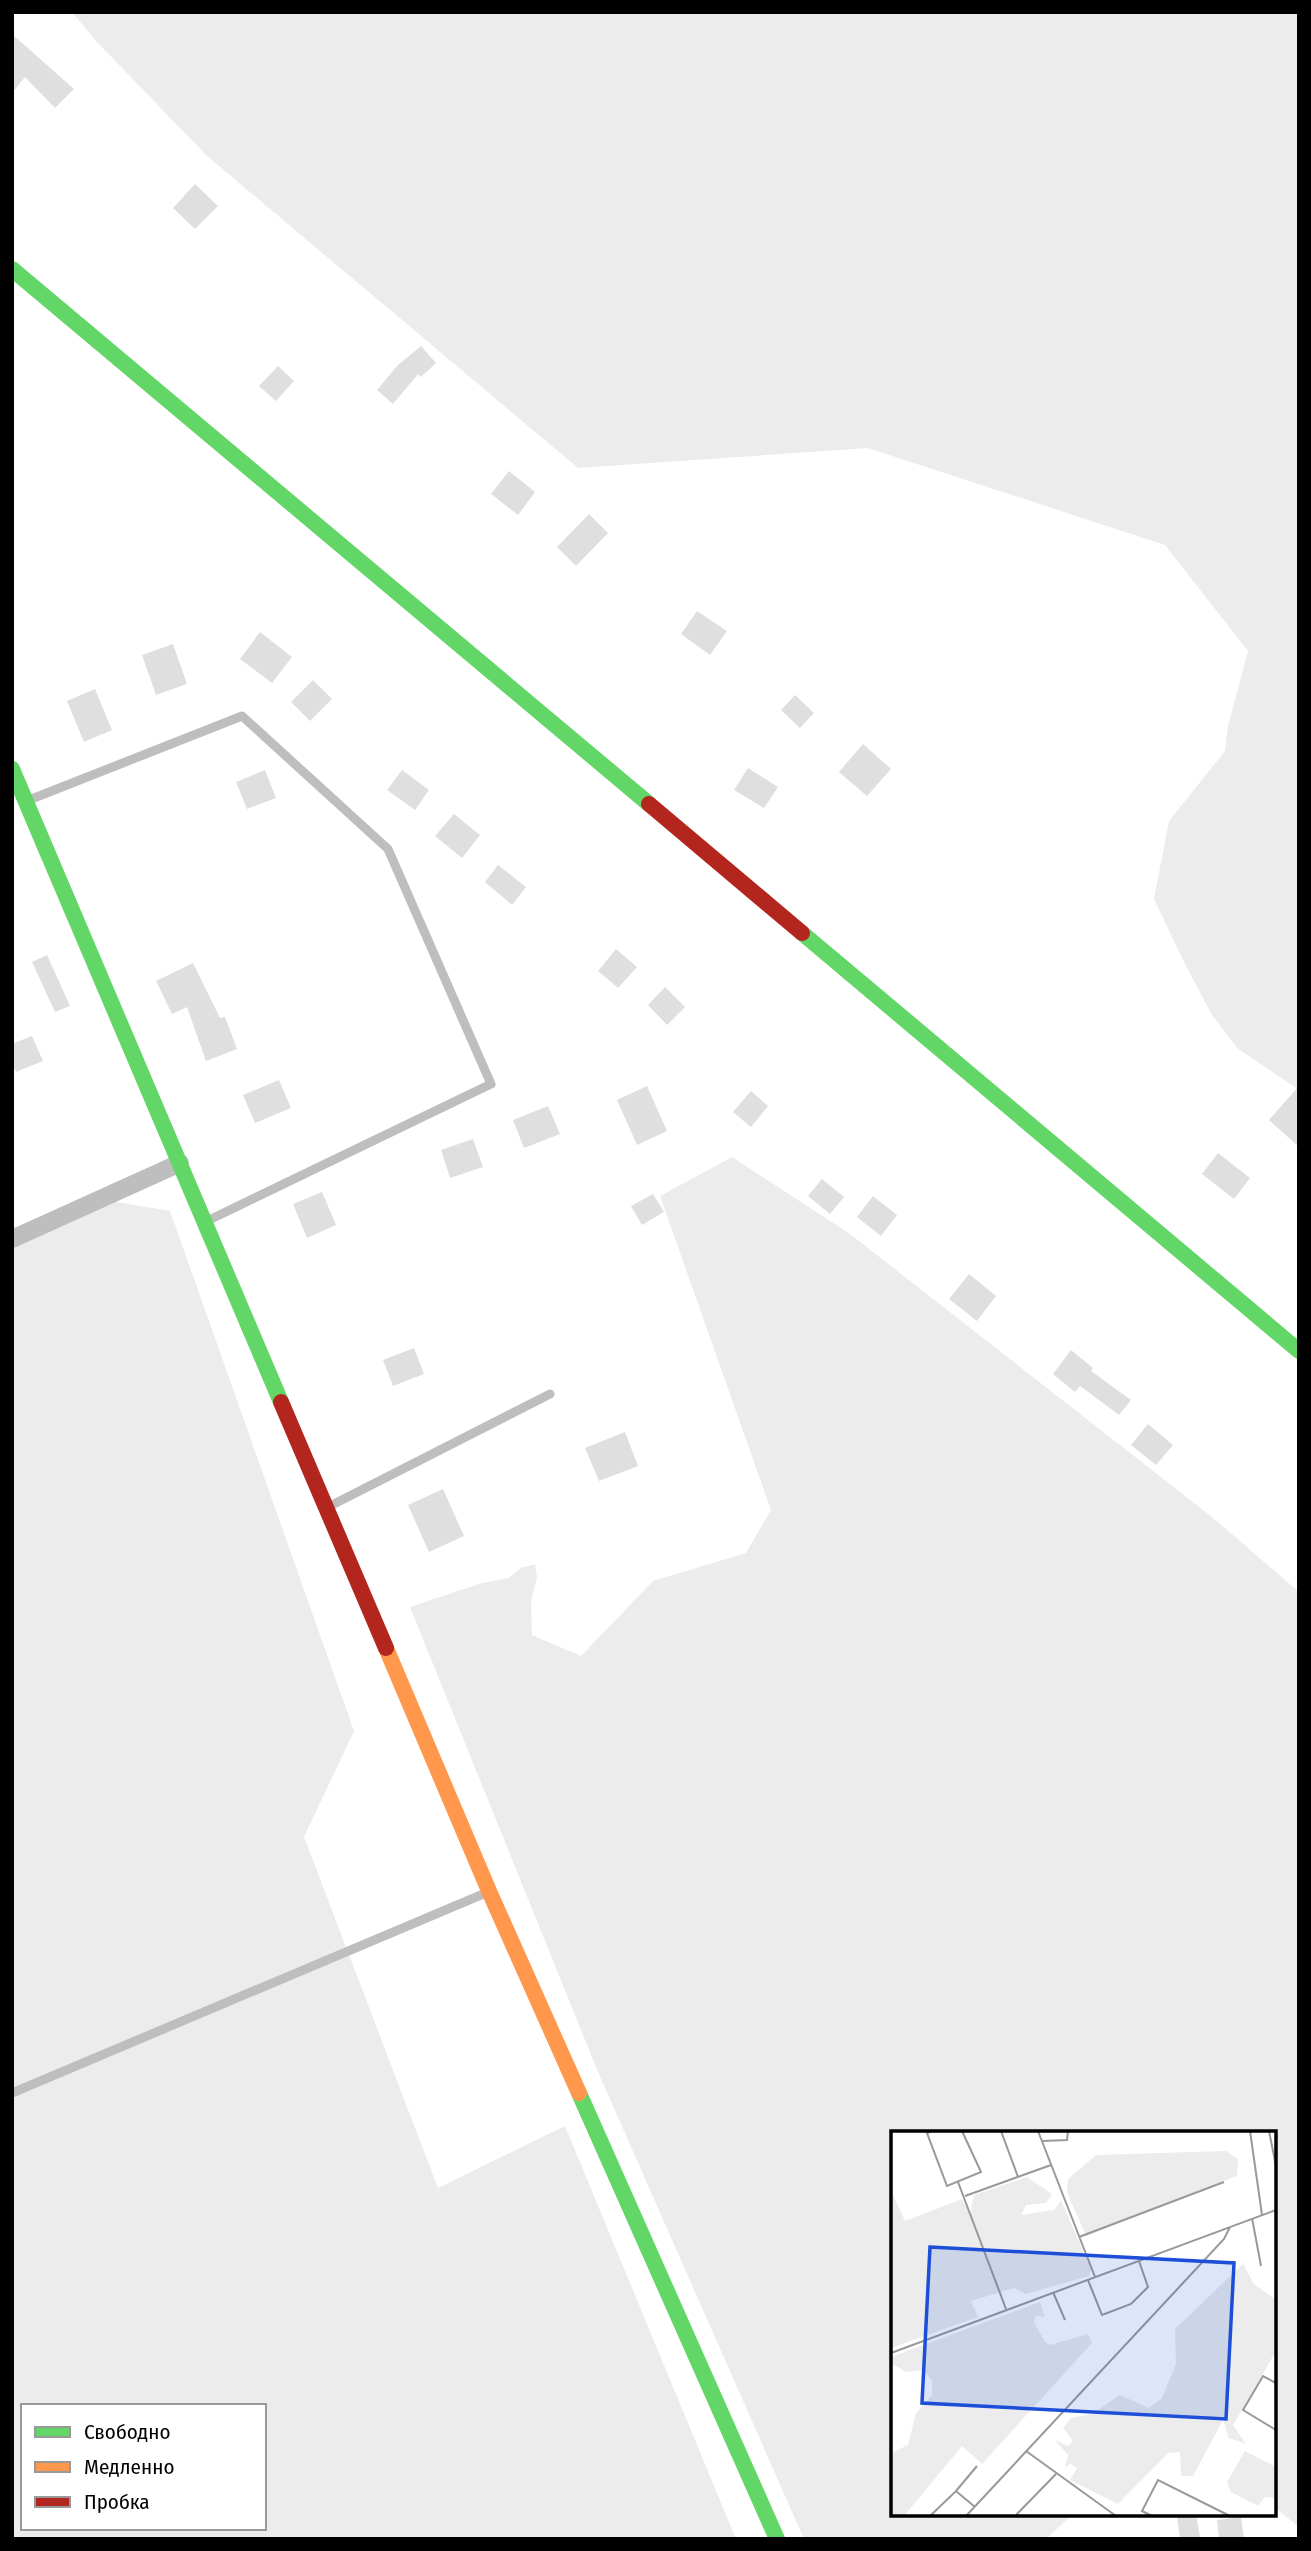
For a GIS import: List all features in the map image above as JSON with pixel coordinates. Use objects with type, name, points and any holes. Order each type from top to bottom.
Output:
[{"type":"street","points":[[12,269],[1299,1351]]},
{"type":"street","points":[[12,769],[489,1891],[777,2539]]},
{"type":"street","points":[[12,1239],[180,1163]]},
{"type":"lane","points":[[26,801],[242,716],[388,849],[491,1084],[205,1222]]},
{"type":"lane","points":[[326,1509],[550,1394]]},
{"type":"lane","points":[[12,2093],[489,1891]]},
{"type":"shaded area","points":[[72,12],[1299,12],[1299,1090],[1237,1048],[1212,1015],[1154,899],[1169,821],[1225,751],[1228,726],[1248,651],[1165,545],[868,448],[578,468],[207,156],[95,40]]},
{"type":"shaded area","points":[[732,1157],[850,1234],[1212,1517],[1299,1592],[1299,2527],[1276,2509],[1276,2131],[891,2131],[891,2516],[1071,2516],[1046,2539],[804,2539],[598,2072],[410,1607],[482,1583],[509,1578],[521,1568],[535,1564],[537,1577],[531,1602],[532,1635],[581,1656],[653,1581],[746,1553],[771,1510],[660,1196]]},
{"type":"shaded area","points":[[111,1201],[170,1211],[354,1731],[304,1837],[438,2188],[565,2126],[736,2539],[12,2539],[12,1249]]},
{"type":"building","points":[[12,34],[74,89],[55,108],[25,77],[12,93]]},
{"type":"building","points":[[195,184],[218,206],[195,229],[173,208]]},
{"type":"building","points":[[421,346],[436,363],[421,377],[418,374],[393,404],[377,390],[397,366]]},
{"type":"building","points":[[278,366],[294,381],[276,401],[259,386]]},
{"type":"building","points":[[509,471],[535,492],[518,515],[491,494]]},
{"type":"building","points":[[589,514],[608,533],[576,566],[557,547]]},
{"type":"building","points":[[697,611],[727,631],[710,655],[681,634]]},
{"type":"building","points":[[260,632],[292,657],[272,683],[240,659]]},
{"type":"building","points":[[173,644],[187,684],[156,695],[142,655]]},
{"type":"building","points":[[313,680],[332,699],[310,721],[291,702]]},
{"type":"building","points":[[95,689],[112,730],[84,742],[67,701]]},
{"type":"building","points":[[795,695],[814,713],[800,728],[781,710]]},
{"type":"building","points":[[863,744],[891,769],[867,796],[839,772]]},
{"type":"building","points":[[748,768],[778,787],[764,808],[734,790]]},
{"type":"building","points":[[265,770],[276,798],[247,809],[236,782]]},
{"type":"building","points":[[402,770],[429,790],[415,810],[387,790]]},
{"type":"building","points":[[454,814],[480,835],[462,858],[435,836]]},
{"type":"building","points":[[498,865],[526,887],[512,905],[485,882]]},
{"type":"building","points":[[616,949],[637,967],[618,988],[598,971]]},
{"type":"building","points":[[47,955],[70,1006],[55,1012],[32,962]]},
{"type":"building","points":[[193,963],[220,1018],[225,1017],[237,1049],[206,1061],[187,1007],[172,1014],[156,981]]},
{"type":"building","points":[[665,987],[685,1007],[667,1025],[648,1005]]},
{"type":"building","points":[[32,1036],[43,1061],[16,1072],[12,1062],[12,1044]]},
{"type":"building","points":[[279,1080],[291,1108],[255,1123],[243,1095]]},
{"type":"building","points":[[647,1086],[667,1131],[637,1145],[617,1100]]},
{"type":"building","points":[[1299,1086],[1299,1147],[1269,1120]]},
{"type":"building","points":[[751,1091],[768,1106],[751,1127],[733,1112]]},
{"type":"building","points":[[548,1106],[560,1134],[524,1148],[513,1120]]},
{"type":"building","points":[[473,1139],[483,1167],[450,1178],[441,1150]]},
{"type":"building","points":[[1218,1153],[1250,1178],[1234,1199],[1202,1174]]},
{"type":"building","points":[[822,1179],[844,1197],[830,1214],[808,1196]]},
{"type":"building","points":[[322,1192],[336,1225],[307,1238],[293,1204]]},
{"type":"building","points":[[653,1194],[664,1212],[642,1225],[631,1206]]},
{"type":"building","points":[[873,1196],[897,1215],[881,1236],[857,1217]]},
{"type":"building","points":[[969,1274],[996,1296],[977,1321],[949,1299]]},
{"type":"building","points":[[414,1348],[424,1374],[393,1386],[383,1360]]},
{"type":"building","points":[[1071,1350],[1093,1368],[1091,1371],[1131,1400],[1119,1415],[1080,1386],[1075,1392],[1053,1374]]},
{"type":"building","points":[[1148,1424],[1173,1445],[1156,1465],[1131,1445]]},
{"type":"building","points":[[625,1432],[638,1466],[599,1481],[585,1448]]},
{"type":"building","points":[[443,1489],[464,1536],[429,1552],[408,1505]]},
{"type":"building","points":[[1177,2516],[1196,2516],[1200,2537],[1180,2539]]},
{"type":"building","points":[[1241,2517],[1244,2539],[1219,2539],[1217,2520]]},
{"type":"traffic: fast","points":[[12,269],[649,804]]},
{"type":"traffic: fast","points":[[12,769],[281,1402]]},
{"type":"traffic: fast","points":[[802,933],[1299,1351]]},
{"type":"traffic: fast","points":[[579,2093],[777,2539]]},
{"type":"traffic: slow","points":[[386,1648],[489,1891],[579,2093]]},
{"type":"traffic: jam","points":[[649,804],[802,933]]},
{"type":"traffic: jam","points":[[281,1402],[386,1648]]}]
